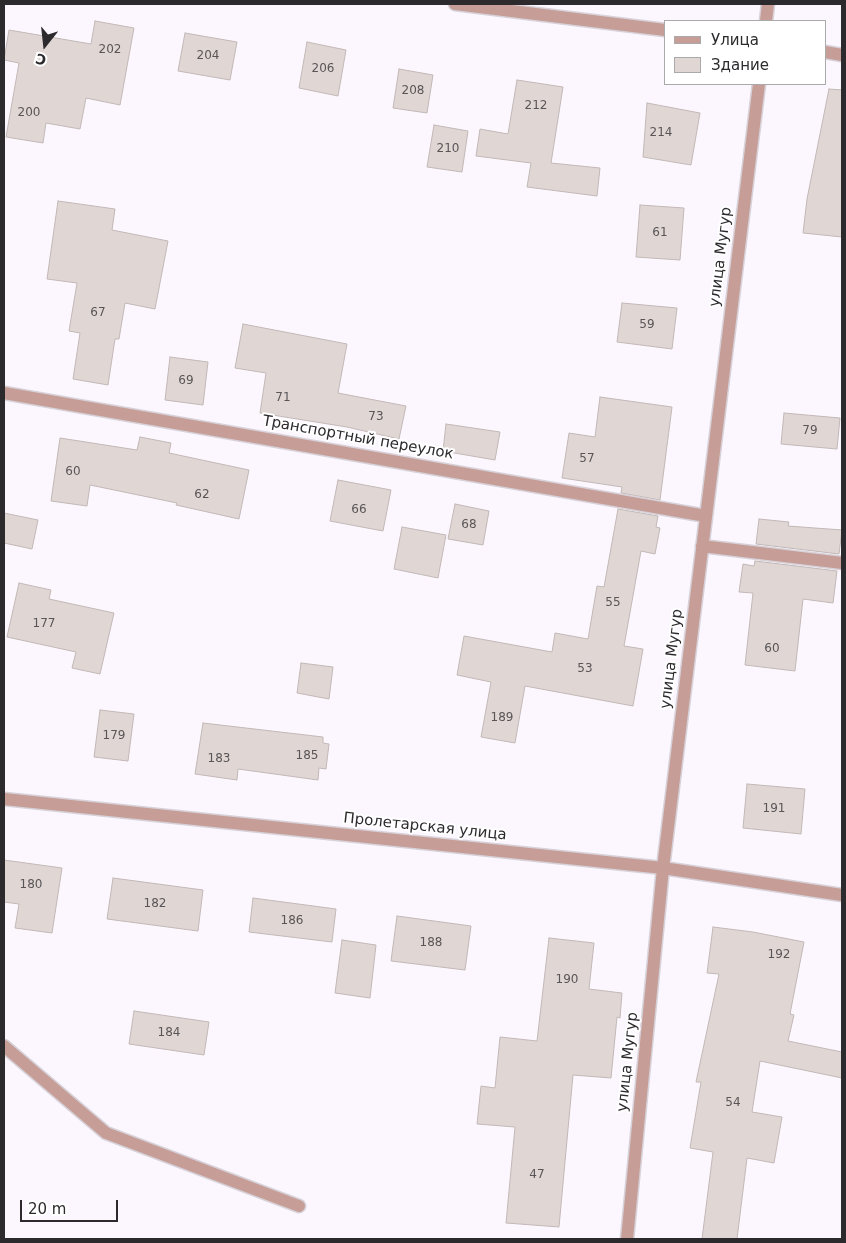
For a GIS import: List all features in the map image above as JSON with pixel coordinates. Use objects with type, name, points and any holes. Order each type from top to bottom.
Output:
[{"type":"street","points":[[454,4],[664,30]]},
{"type":"street","points":[[766,20],[768,4]]},
{"type":"street","points":[[826,52],[842,54]]},
{"type":"street","name":"улица Мугур","points":[[627,1239],[663,868],[759,85]]},
{"type":"street","name":"Транспортный переулок","points":[[4,393],[706,516]]},
{"type":"street","points":[[702,546],[842,563]]},
{"type":"street","name":"Пролетарская улица","points":[[4,799],[663,868],[842,895]]},
{"type":"street","points":[[4,1046],[106,1133],[298,1206]]},
{"type":"building","points":[[95,21],[134,28],[120,105],[86,98],[80,129],[46,123],[43,143],[6,137],[19,63],[4,60],[9,30],[91,44]]},
{"type":"building","points":[[185,33],[237,42],[230,80],[178,71]]},
{"type":"building","points":[[307,42],[346,50],[338,96],[299,88]]},
{"type":"building","points":[[399,69],[433,75],[427,113],[393,108]]},
{"type":"building","points":[[517,80],[563,87],[551,163],[600,168],[597,196],[527,187],[531,163],[476,156],[480,129],[508,134]]},
{"type":"building","points":[[829,89],[842,90],[842,237],[803,233],[807,199]]},
{"type":"building","points":[[647,103],[700,113],[691,165],[643,157]]},
{"type":"building","points":[[434,125],[468,131],[462,172],[427,167]]},
{"type":"building","points":[[58,201],[115,209],[112,230],[168,241],[155,309],[125,303],[119,339],[115,339],[108,385],[73,379],[80,333],[69,331],[77,283],[47,279]]},
{"type":"building","points":[[640,205],[684,208],[680,260],[636,257]]},
{"type":"building","points":[[622,303],[677,308],[672,349],[617,342]]},
{"type":"building","points":[[243,324],[347,344],[338,393],[406,406],[399,439],[347,427],[260,413],[266,373],[235,368]]},
{"type":"building","points":[[170,357],[208,362],[203,405],[165,400]]},
{"type":"building","points":[[600,397],[672,407],[660,500],[621,493],[622,487],[562,478],[569,433],[595,437]]},
{"type":"building","points":[[784,413],[840,418],[837,449],[781,444]]},
{"type":"building","points":[[446,424],[500,432],[495,460],[443,451]]},
{"type":"building","points":[[140,437],[171,443],[169,453],[249,470],[239,519],[176,505],[177,503],[90,485],[87,506],[51,501],[60,438],[137,450]]},
{"type":"building","points":[[338,480],[391,490],[383,531],[330,521]]},
{"type":"building","points":[[455,504],[489,511],[483,545],[448,539]]},
{"type":"building","points":[[618,509],[658,516],[656,527],[660,528],[655,554],[641,551],[624,646],[643,649],[633,706],[525,686],[515,743],[481,737],[491,682],[457,675],[464,636],[552,652],[555,633],[588,639],[597,586],[604,587]]},
{"type":"building","points":[[4,513],[38,520],[32,549],[4,543]]},
{"type":"building","points":[[759,519],[789,522],[788,526],[842,530],[839,554],[756,544]]},
{"type":"building","points":[[402,527],[446,535],[438,578],[394,569]]},
{"type":"building","points":[[755,561],[837,571],[833,603],[803,599],[795,671],[745,665],[753,593],[739,592],[743,564],[754,566]]},
{"type":"building","points":[[19,583],[51,590],[49,599],[114,613],[100,674],[72,668],[76,652],[7,637]]},
{"type":"building","points":[[301,663],[333,667],[329,699],[297,693]]},
{"type":"building","points":[[100,710],[134,714],[128,761],[94,757]]},
{"type":"building","points":[[203,723],[323,737],[323,743],[329,744],[326,769],[319,768],[318,780],[238,769],[237,780],[195,774]]},
{"type":"building","points":[[747,784],[805,789],[801,834],[743,828]]},
{"type":"building","points":[[4,860],[62,868],[52,933],[15,928],[19,904],[4,902]]},
{"type":"building","points":[[113,878],[203,890],[198,931],[107,919]]},
{"type":"building","points":[[253,898],[336,909],[332,942],[249,932]]},
{"type":"building","points":[[397,916],[471,926],[465,970],[391,961]]},
{"type":"building","points":[[713,927],[753,932],[804,942],[790,1014],[794,1015],[788,1041],[842,1052],[842,1078],[760,1061],[752,1112],[782,1117],[774,1163],[747,1158],[737,1239],[702,1239],[713,1152],[690,1148],[701,1082],[696,1082],[719,974],[707,973]]},
{"type":"building","points":[[549,938],[594,943],[589,989],[622,993],[620,1018],[617,1017],[611,1078],[573,1075],[559,1227],[506,1223],[515,1127],[477,1124],[481,1086],[495,1088],[500,1037],[537,1041]]},
{"type":"building","points":[[342,940],[376,945],[370,998],[335,993]]},
{"type":"building","points":[[134,1011],[209,1022],[204,1055],[129,1044]]}]
